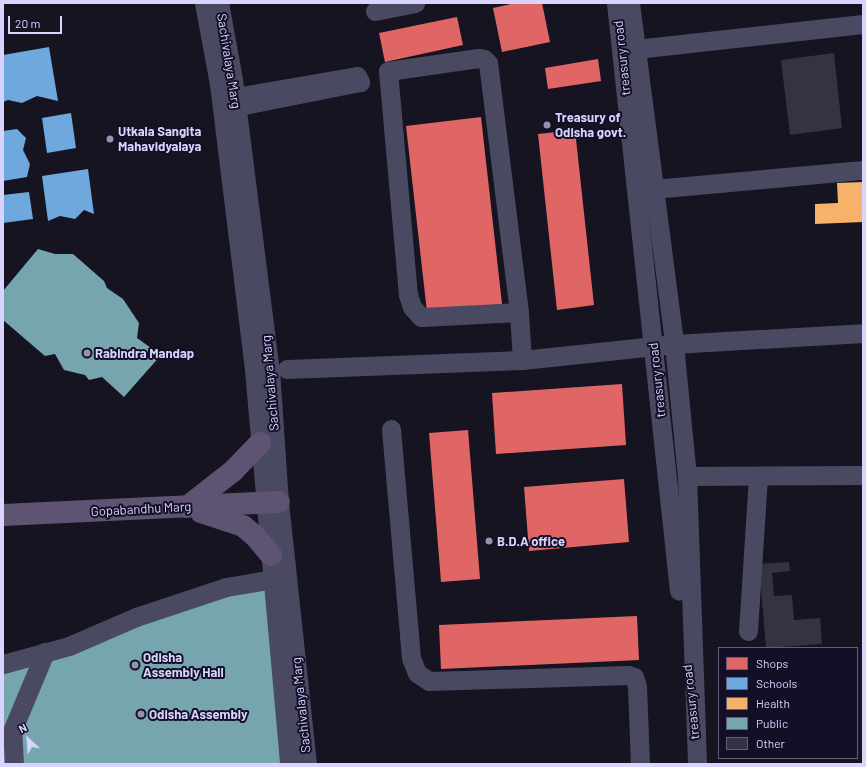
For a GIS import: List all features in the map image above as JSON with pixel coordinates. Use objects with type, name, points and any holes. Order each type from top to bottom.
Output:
[{"type":"main road","points":[[187,507],[233,471],[260,443]]},
{"type":"main road","name":"Gopabandhu Marg","points":[[3,515],[272,503]]},
{"type":"main road","points":[[187,507],[243,526],[255,536],[271,555]]},
{"type":"street","name":"Sachivalaya Marg","points":[[204,3],[229,103],[270,370],[272,503],[271,555],[289,764]]},
{"type":"street","name":"Sachivalaya Marg","points":[[219,3],[260,443],[272,503],[307,764]]},
{"type":"street","points":[[376,11],[415,3]]},
{"type":"street","name":"treasury road","points":[[616,3],[654,346],[697,760]]},
{"type":"street","points":[[630,3],[674,344],[687,476],[697,760]]},
{"type":"street","points":[[636,49],[863,24]]},
{"type":"street","points":[[229,103],[357,76],[359,79],[388,71],[478,58],[484,59],[488,63],[519,312],[522,360]]},
{"type":"street","points":[[388,71],[408,295],[412,307],[421,317],[519,312]]},
{"type":"street","points":[[653,189],[863,170]]},
{"type":"street","points":[[287,369],[522,360],[674,344],[863,333]]},
{"type":"street","points":[[391,429],[411,658],[417,673],[429,681],[634,676],[637,686],[640,764]]},
{"type":"street","points":[[687,476],[863,475]]},
{"type":"street","points":[[748,631],[758,476]]},
{"type":"street","points":[[3,664],[69,646],[136,617],[218,590],[274,579]]},
{"type":"street","points":[[14,764],[8,726],[45,652]]},
{"type":"building: Shops","points":[[515,3],[542,3],[550,42],[502,52],[493,8]]},
{"type":"building: Shops","points":[[457,17],[463,45],[385,62],[379,33]]},
{"type":"building: Shops","points":[[598,59],[601,81],[548,89],[545,68]]},
{"type":"building: Shops","points":[[481,117],[502,304],[427,312],[406,126]]},
{"type":"building: Shops","points":[[575,130],[594,305],[557,310],[538,134]]},
{"type":"building: Shops","points":[[622,384],[626,445],[496,454],[492,393]]},
{"type":"building: Shops","points":[[468,430],[480,579],[441,582],[429,433]]},
{"type":"building: Shops","points":[[624,479],[629,542],[529,551],[524,487]]},
{"type":"building: Shops","points":[[637,616],[639,660],[441,669],[439,625]]},
{"type":"building: Schools","points":[[49,47],[58,101],[37,96],[22,103],[8,100],[3,102],[3,55]]},
{"type":"building: Schools","points":[[71,113],[76,148],[47,153],[42,118]]},
{"type":"building: Schools","points":[[17,129],[26,138],[23,150],[30,164],[27,177],[3,181],[3,131]]},
{"type":"building: Schools","points":[[88,169],[94,214],[84,210],[75,219],[60,216],[48,221],[42,176]]},
{"type":"building: Schools","points":[[29,192],[33,219],[3,223],[3,195]]},
{"type":"building: Health","points":[[863,182],[863,222],[815,224],[815,204],[838,203],[837,183]]},
{"type":"building: Public","points":[[38,249],[55,254],[73,254],[104,281],[107,288],[123,299],[139,323],[137,338],[161,355],[124,397],[102,377],[89,380],[85,375],[64,370],[55,354],[45,356],[3,320],[3,291]]},
{"type":"building: Public","name":"Odisha Assembly Hall","points":[[274,579],[282,764],[3,764],[3,664]]},
{"type":"building: Other","points":[[834,53],[842,128],[790,135],[781,60]]},
{"type":"building: Other","points":[[789,562],[790,571],[772,573],[774,596],[792,595],[794,620],[820,618],[822,644],[766,647],[759,564]]},
{"type":"place","name":"Treasury of Odisha govt.","points":[[547,125]]},
{"type":"place","name":"Utkala Sangita Mahavidyalaya","points":[[110,139]]},
{"type":"place","name":"Rabindra Mandap","points":[[87,353]]},
{"type":"place","name":"B.D.A office","points":[[489,541]]},
{"type":"place","name":"Odisha Assembly Hall","points":[[135,665]]},
{"type":"place","name":"Odisha Assembly","points":[[141,714]]}]
